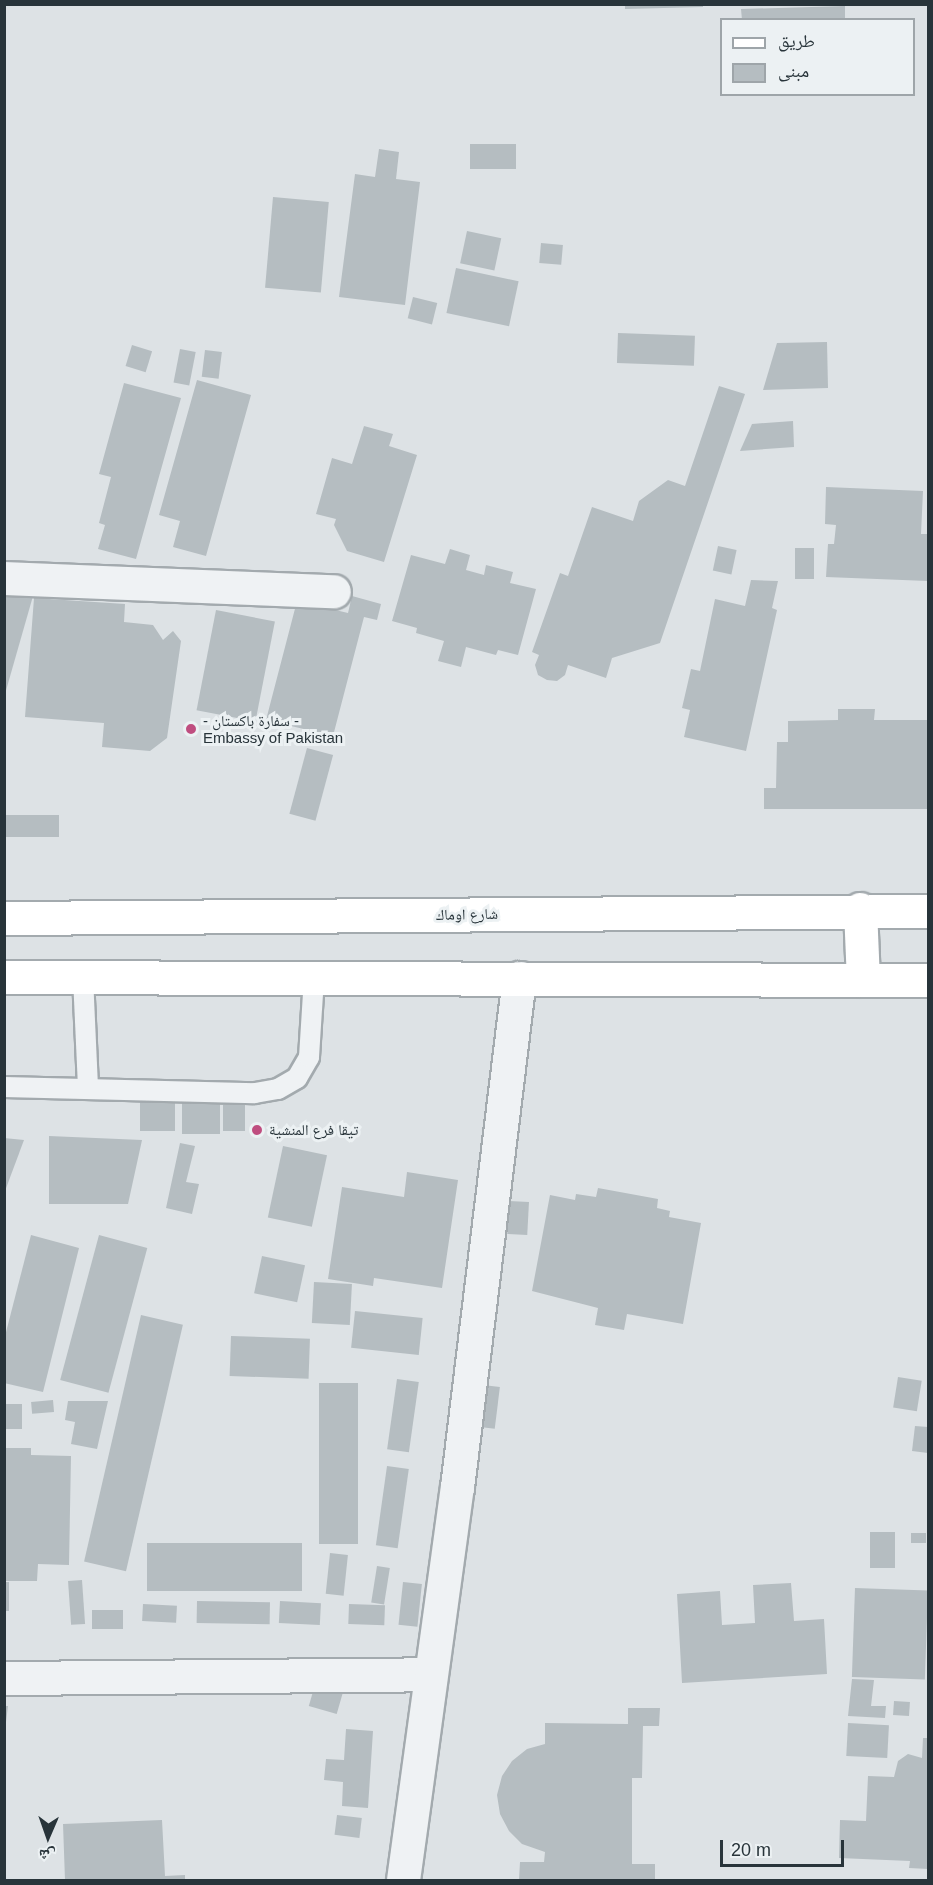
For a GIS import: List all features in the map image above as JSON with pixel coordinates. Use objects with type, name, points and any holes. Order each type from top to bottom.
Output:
[{"type":"main road","name":"شارع اوماك","points":[[4,918],[861,909],[928,911]]},
{"type":"main road","points":[[861,909],[863,980]]},
{"type":"main road","points":[[4,977],[928,980]]},
{"type":"street","points":[[4,578],[334,591]]},
{"type":"street","points":[[403,1881],[519,978]]},
{"type":"street","points":[[4,1678],[430,1674]]},
{"type":"lane","points":[[83,977],[88,1089]]},
{"type":"lane","points":[[4,1087],[255,1093],[278,1089],[297,1077],[309,1056],[314,977]]},
{"type":"building","points":[[625,4],[703,4],[703,7],[625,9]]},
{"type":"building","points":[[845,6],[845,18],[742,18],[741,9]]},
{"type":"building","points":[[470,144],[516,144],[516,169],[470,169]]},
{"type":"building","points":[[379,149],[399,152],[396,179],[420,182],[405,305],[339,297],[355,174],[375,177]]},
{"type":"building","points":[[273,197],[329,202],[321,293],[265,288]]},
{"type":"building","points":[[467,231],[501,238],[494,271],[460,263]]},
{"type":"building","points":[[541,243],[563,245],[561,265],[539,263]]},
{"type":"building","points":[[456,268],[519,281],[509,326],[446,313]]},
{"type":"building","points":[[413,297],[437,303],[432,324],[408,318]]},
{"type":"building","points":[[618,333],[695,336],[694,366],[617,363]]},
{"type":"building","points":[[827,342],[828,388],[763,390],[777,343]]},
{"type":"building","points":[[132,345],[152,351],[146,372],[126,366]]},
{"type":"building","points":[[180,349],[196,352],[189,385],[174,382]]},
{"type":"building","points":[[205,350],[222,352],[219,379],[202,377]]},
{"type":"building","points":[[197,380],[251,395],[206,556],[173,547],[180,521],[159,515]]},
{"type":"building","points":[[124,383],[181,398],[136,559],[98,549],[105,525],[99,523],[111,477],[99,474]]},
{"type":"building","points":[[719,386],[745,394],[660,643],[612,658],[606,678],[568,665],[565,675],[557,681],[547,680],[538,675],[535,665],[539,655],[532,652],[560,573],[568,576],[592,507],[633,521],[639,501],[668,480],[685,486]]},
{"type":"building","points":[[793,421],[794,447],[740,451],[752,424]]},
{"type":"building","points":[[364,426],[393,434],[389,446],[417,455],[384,562],[347,551],[334,525],[336,519],[316,514],[332,458],[352,464]]},
{"type":"building","points":[[826,487],[923,491],[921,534],[928,534],[928,581],[826,577],[828,544],[834,544],[836,525],[825,524]]},
{"type":"building","points":[[718,546],[737,550],[731,574],[713,570]]},
{"type":"building","points":[[795,548],[814,548],[814,579],[795,579]]},
{"type":"building","points":[[450,549],[470,555],[466,570],[484,575],[486,565],[513,572],[510,583],[536,589],[518,655],[498,650],[496,655],[466,647],[461,667],[438,661],[444,641],[416,633],[417,628],[392,621],[411,555],[445,564]]},
{"type":"building","points":[[751,580],[778,581],[772,608],[777,610],[746,751],[684,737],[690,710],[682,708],[691,669],[700,671],[715,599],[745,606]]},
{"type":"building","points":[[4,588],[33,596],[5,694],[4,694]]},
{"type":"building","points":[[352,596],[381,604],[377,620],[364,617],[333,736],[266,720],[297,601],[348,613]]},
{"type":"building","points":[[34,598],[125,604],[124,622],[153,625],[163,640],[173,631],[181,641],[167,738],[150,751],[102,747],[104,723],[25,717]]},
{"type":"building","points":[[216,610],[275,621],[255,722],[197,710]]},
{"type":"building","points":[[838,709],[875,709],[874,720],[928,720],[928,809],[764,809],[764,788],[776,788],[777,742],[788,742],[788,721],[838,720]]},
{"type":"building","points":[[307,748],[333,755],[315,821],[289,814]]},
{"type":"building","points":[[4,815],[59,815],[59,837],[4,837]]},
{"type":"building","points":[[140,1094],[175,1094],[175,1131],[140,1131]]},
{"type":"building","points":[[182,1099],[220,1099],[220,1134],[182,1134]]},
{"type":"building","points":[[223,1105],[245,1105],[245,1131],[223,1131]]},
{"type":"building","points":[[49,1136],[142,1140],[128,1204],[49,1204]]},
{"type":"building","points":[[4,1138],[24,1140],[5,1191],[4,1191]]},
{"type":"building","points":[[180,1143],[195,1146],[186,1182],[199,1184],[192,1214],[166,1208]]},
{"type":"building","points":[[283,1146],[327,1155],[312,1227],[268,1217]]},
{"type":"building","points":[[407,1172],[458,1180],[442,1288],[374,1278],[373,1286],[328,1279],[342,1187],[404,1197]]},
{"type":"building","points":[[598,1188],[658,1199],[657,1208],[670,1211],[669,1217],[701,1223],[683,1324],[627,1314],[624,1330],[595,1325],[598,1308],[532,1291],[550,1195],[575,1200],[576,1194],[596,1197]]},
{"type":"building","points":[[509,1201],[529,1202],[527,1235],[507,1234]]},
{"type":"building","points":[[31,1235],[79,1248],[43,1392],[4,1383],[4,1340]]},
{"type":"building","points":[[99,1235],[147,1248],[108,1393],[60,1380]]},
{"type":"building","points":[[262,1256],[305,1265],[297,1302],[254,1293]]},
{"type":"building","points":[[314,1282],[352,1284],[350,1325],[312,1323]]},
{"type":"building","points":[[355,1311],[423,1318],[419,1355],[351,1348]]},
{"type":"building","points":[[141,1315],[183,1325],[126,1571],[84,1562]]},
{"type":"building","points":[[231,1336],[310,1339],[309,1379],[230,1376]]},
{"type":"building","points":[[898,1377],[922,1381],[917,1411],[893,1408]]},
{"type":"building","points":[[397,1379],[419,1382],[409,1452],[387,1449]]},
{"type":"building","points":[[319,1383],[358,1383],[358,1544],[319,1544]]},
{"type":"building","points":[[483,1385],[500,1387],[495,1429],[478,1427]]},
{"type":"building","points":[[53,1400],[54,1412],[32,1414],[31,1402]]},
{"type":"building","points":[[68,1401],[108,1401],[97,1449],[71,1444],[75,1422],[65,1420]]},
{"type":"building","points":[[4,1404],[22,1404],[22,1429],[4,1429]]},
{"type":"building","points":[[915,1426],[928,1427],[928,1453],[912,1451]]},
{"type":"building","points":[[4,1448],[31,1448],[31,1455],[71,1456],[69,1565],[38,1564],[37,1581],[4,1581]]},
{"type":"building","points":[[387,1466],[409,1469],[398,1548],[376,1545]]},
{"type":"building","points":[[870,1532],[895,1532],[895,1568],[870,1568]]},
{"type":"building","points":[[911,1533],[926,1533],[926,1543],[911,1543]]},
{"type":"building","points":[[147,1543],[302,1543],[302,1591],[147,1591]]},
{"type":"building","points":[[330,1553],[348,1555],[344,1596],[326,1594]]},
{"type":"building","points":[[377,1566],[390,1568],[384,1605],[371,1603]]},
{"type":"building","points":[[82,1580],[85,1624],[71,1625],[68,1581]]},
{"type":"building","points":[[4,1582],[9,1582],[9,1611],[4,1611]]},
{"type":"building","points":[[403,1582],[422,1584],[417,1627],[399,1625]]},
{"type":"building","points":[[791,1583],[794,1621],[824,1619],[827,1674],[682,1683],[677,1594],[720,1591],[722,1625],[755,1623],[753,1585]]},
{"type":"building","points":[[855,1588],[928,1591],[925,1679],[852,1677]]},
{"type":"building","points":[[197,1601],[270,1602],[270,1624],[197,1623]]},
{"type":"building","points":[[280,1601],[321,1603],[320,1625],[279,1623]]},
{"type":"building","points":[[143,1604],[177,1606],[176,1623],[142,1621]]},
{"type":"building","points":[[349,1604],[385,1605],[384,1625],[348,1624]]},
{"type":"building","points":[[92,1610],[123,1610],[123,1629],[92,1629]]},
{"type":"building","points":[[852,1679],[874,1680],[871,1706],[886,1706],[885,1718],[848,1716]]},
{"type":"building","points":[[316,1681],[344,1689],[337,1714],[309,1706]]},
{"type":"building","points":[[894,1701],[910,1702],[909,1716],[893,1715]]},
{"type":"building","points":[[4,1706],[8,1706],[6,1722],[4,1722]]},
{"type":"building","points":[[628,1708],[660,1708],[659,1726],[643,1726],[642,1778],[632,1778],[632,1864],[655,1864],[655,1880],[519,1880],[520,1862],[544,1862],[545,1852],[522,1844],[509,1831],[500,1814],[497,1795],[502,1776],[512,1761],[527,1749],[545,1744],[545,1723],[628,1724]]},
{"type":"building","points":[[848,1723],[889,1725],[887,1758],[846,1756]]},
{"type":"building","points":[[346,1729],[373,1731],[368,1808],[342,1806],[343,1782],[324,1780],[326,1759],[344,1760]]},
{"type":"building","points":[[923,1738],[928,1738],[928,1869],[909,1868],[910,1861],[839,1858],[840,1820],[866,1821],[868,1776],[894,1777],[898,1761],[908,1754],[922,1758]]},
{"type":"building","points":[[337,1815],[362,1818],[359,1838],[335,1835]]},
{"type":"building","points":[[162,1820],[165,1876],[185,1875],[185,1880],[65,1880],[63,1824]]},
{"type":"place","name":"- سفارة باكستان - Embassy of Pakistan","points":[[191,729]]},
{"type":"place","name":"تيقا فرع المنشية","points":[[257,1130]]}]
